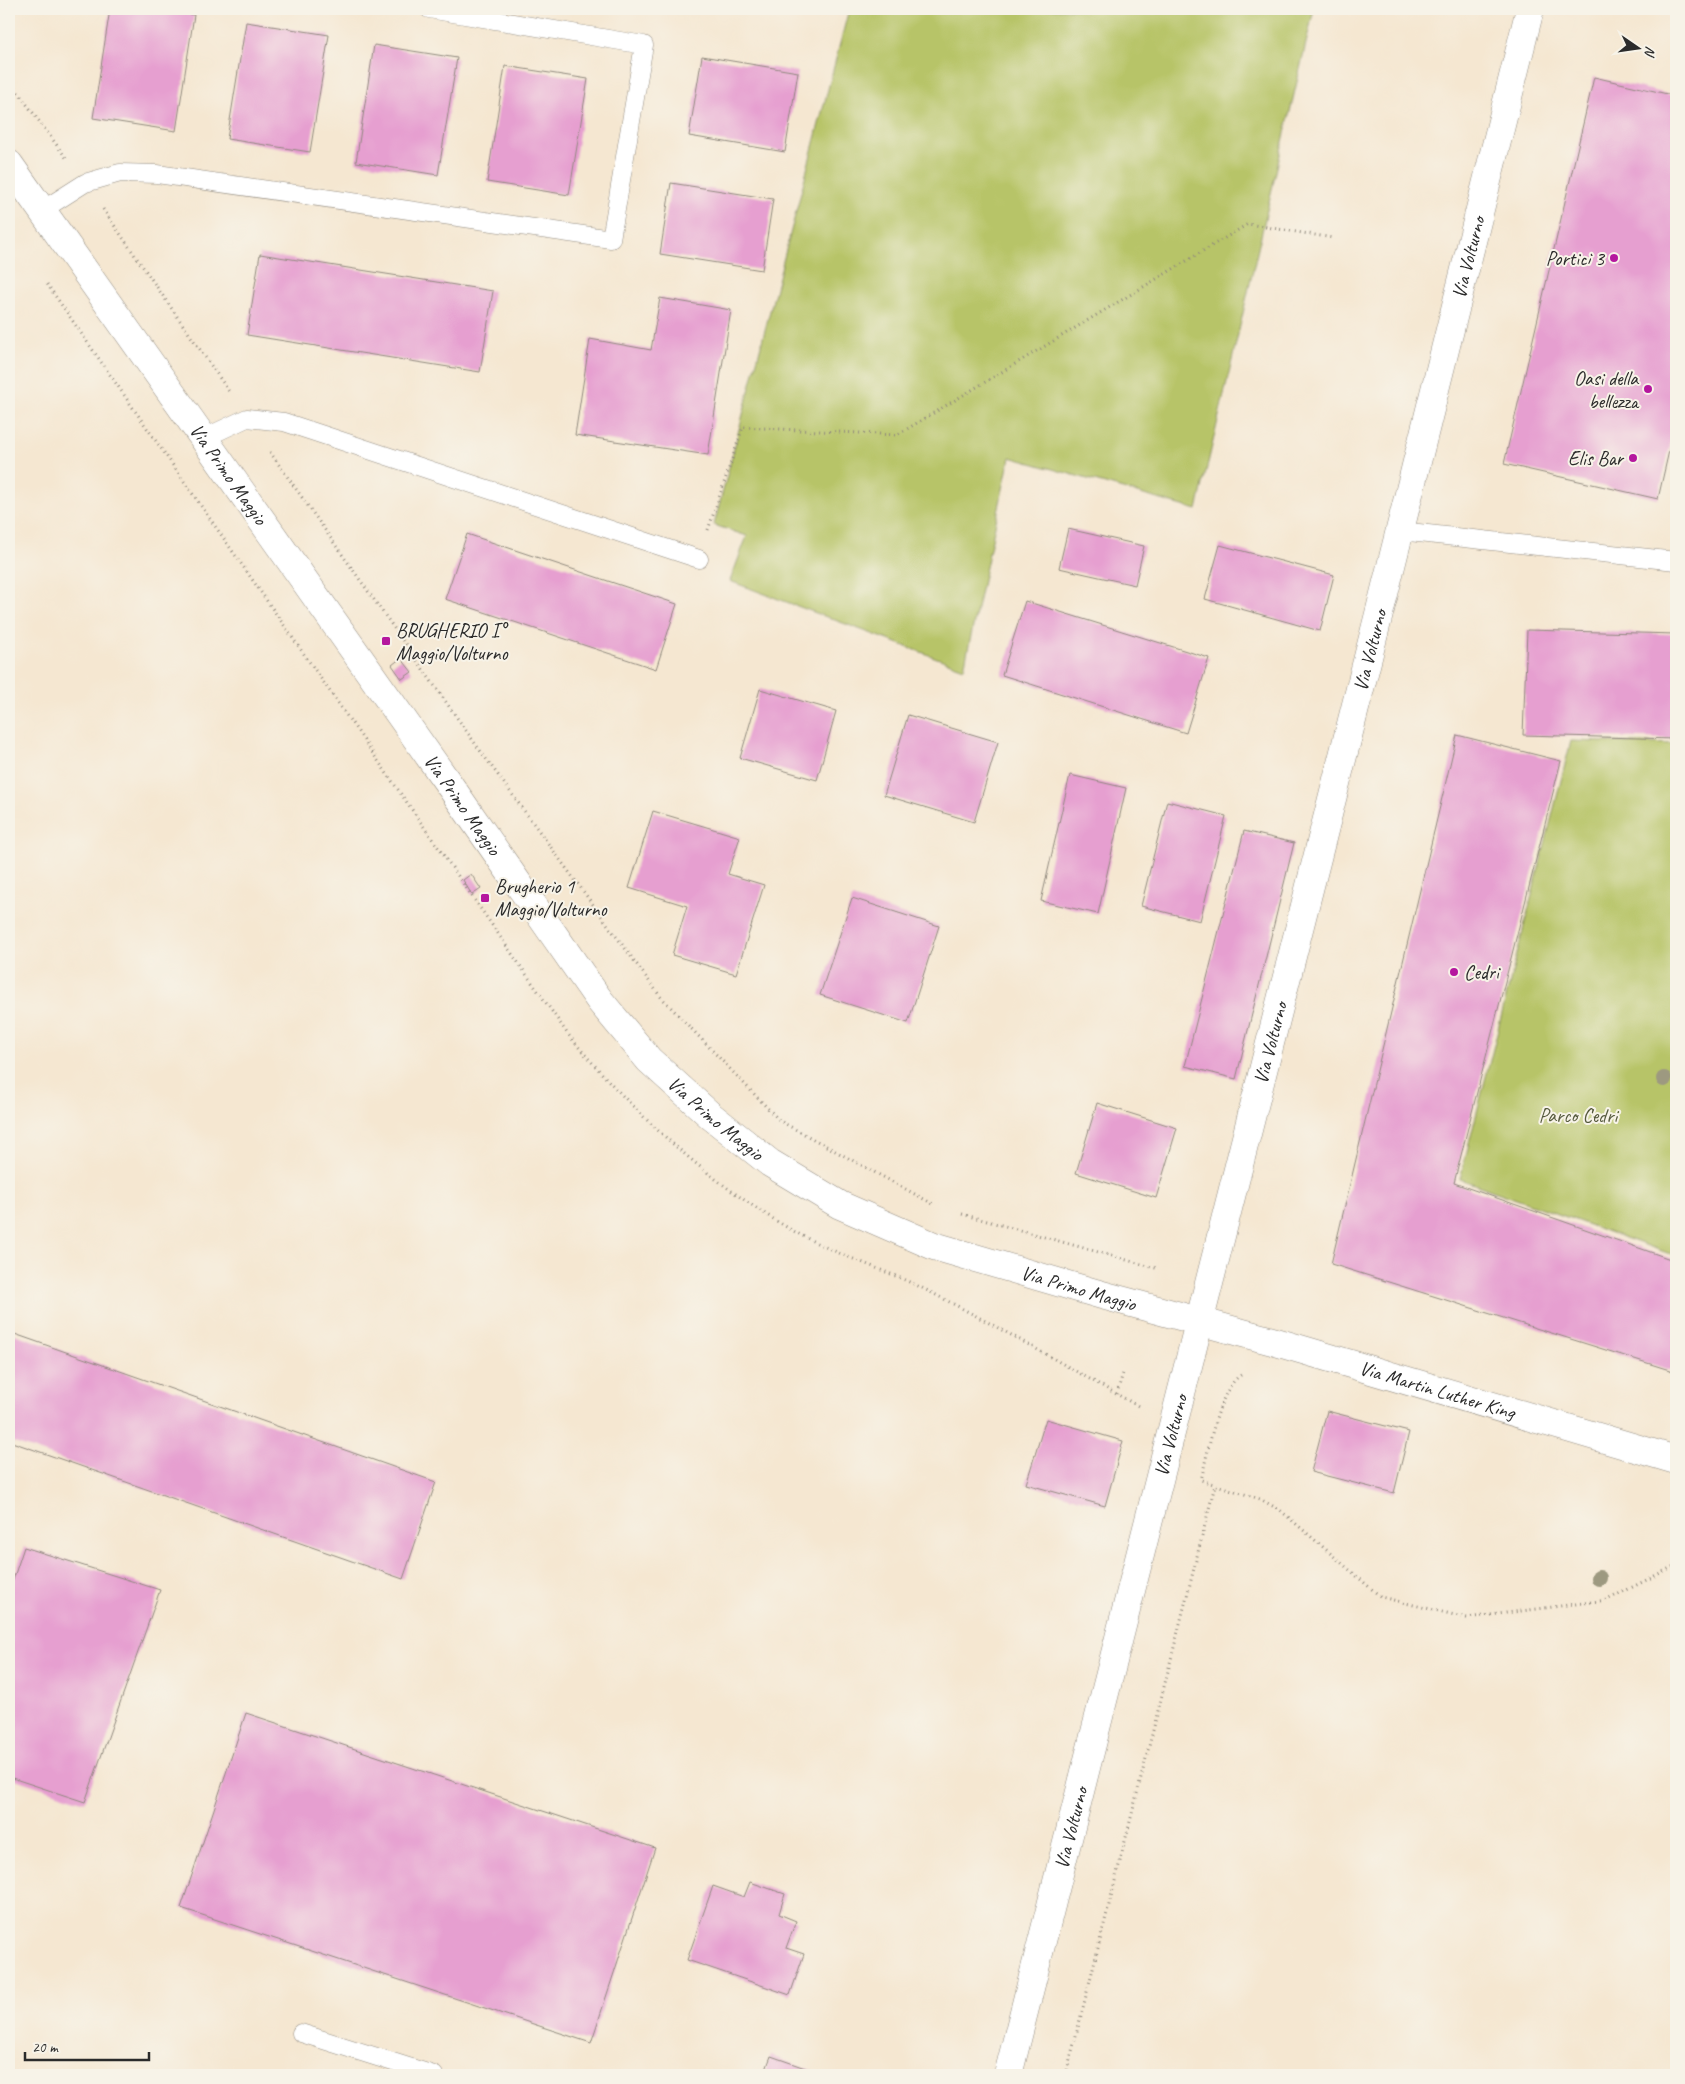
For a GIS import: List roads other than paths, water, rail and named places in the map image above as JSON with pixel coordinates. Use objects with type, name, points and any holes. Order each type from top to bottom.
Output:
[{"type":"street","name":"Via Volturno","points":[[1008,2075],[1400,531],[1530,9]]},
{"type":"street","name":"Via Primo Maggio","points":[[9,164],[600,1001],[649,1060],[710,1116],[770,1164],[840,1205],[934,1246],[1102,1295],[1199,1319]]},
{"type":"street","name":"Via Martin Luther King","points":[[1199,1319],[1676,1460]]},
{"type":"lane","points":[[41,211],[85,183],[120,173],[157,174],[611,239],[644,45],[429,9]]},
{"type":"lane","points":[[202,439],[246,418],[284,422],[698,559]]},
{"type":"lane","points":[[1400,531],[1676,561]]},
{"type":"lane","points":[[301,2032],[434,2075]]},
{"type":"place","name":"Portici 3","points":[[1614,258]]},
{"type":"place","name":"Oasi della bellezza","points":[[1648,389]]},
{"type":"place","name":"Elis Bar","points":[[1633,458]]},
{"type":"place","name":"BRUGHERIO I° Maggio/Volturno","points":[[386,641]]},
{"type":"place","name":"Brugherio 1 Maggio/Volturno","points":[[485,898]]},
{"type":"place","name":"Cedri","points":[[1454,972]]},
{"type":"park label","name":"Parco Cedri","points":[[1578,1115]]}]
